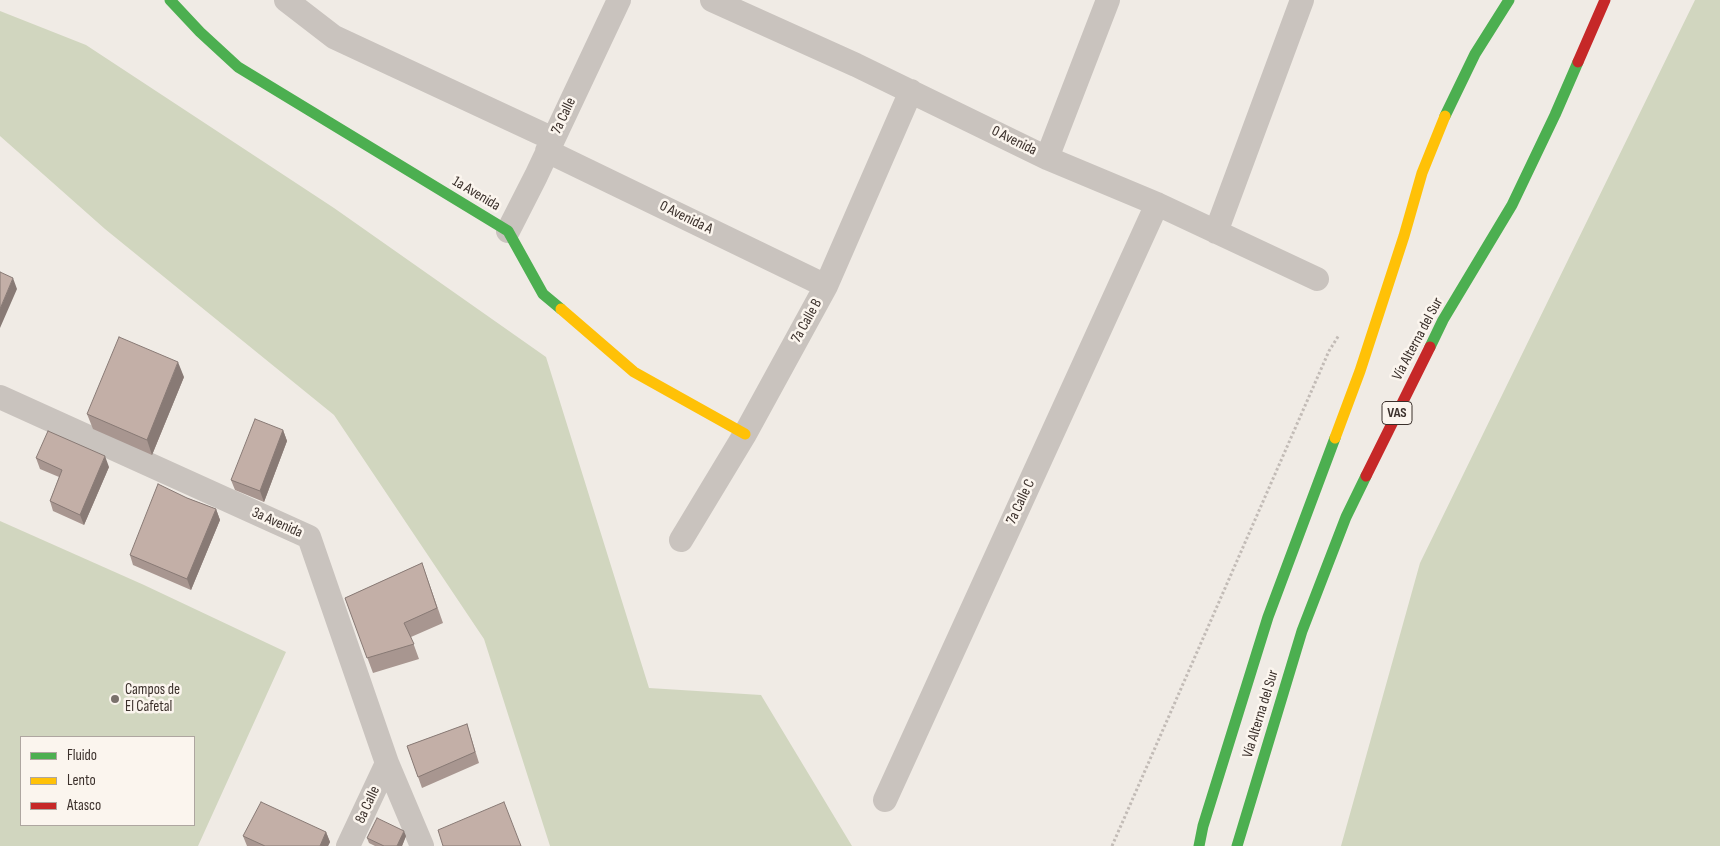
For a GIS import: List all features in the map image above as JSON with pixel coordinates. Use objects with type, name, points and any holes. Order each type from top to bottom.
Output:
[{"type":"main road","name":"1a Avenida","points":[[170,0],[200,32],[238,67],[508,231],[543,294],[634,372],[745,434]]},
{"type":"main road","name":"Vía Alterna del Sur","points":[[1199,846],[1203,826],[1268,617],[1360,371],[1404,236],[1422,173],[1445,115],[1475,54],[1509,0]]},
{"type":"main road","name":"Vía Alterna del Sur","points":[[1237,846],[1302,631],[1346,517],[1443,320],[1512,205],[1605,0]]},
{"type":"street","name":"0 Avenida A","points":[[286,0],[334,37],[826,286]]},
{"type":"street","name":"7a Calle","points":[[508,231],[619,0]]},
{"type":"street","name":"0 Avenida","points":[[712,0],[911,91],[1047,158],[1157,204],[1317,279]]},
{"type":"street","points":[[1047,158],[1108,0]]},
{"type":"street","points":[[1216,232],[1302,0]]},
{"type":"street","name":"7a Calle B","points":[[681,540],[745,434],[826,286],[911,91]]},
{"type":"street","name":"7a Calle C","points":[[884,800],[1157,204]]},
{"type":"street","name":"3a Avenida","points":[[0,397],[309,538],[387,763],[422,846]]},
{"type":"street","name":"8a Calle","points":[[348,846],[387,763]]},
{"type":"path","points":[[1112,846],[1329,351],[1340,334]]},
{"type":"green space","points":[[1695,0],[1720,0],[1720,846],[1341,846],[1420,563]]},
{"type":"green space","points":[[0,11],[86,45],[334,208],[546,357],[649,688],[761,695],[852,846],[550,846],[484,639],[334,415],[105,229],[0,136]]},
{"type":"green space","name":"Campos de El Cafetal","points":[[0,521],[144,585],[286,652],[198,846],[0,846]]},
{"type":"building","points":[[0,272],[13,278],[0,309]]},
{"type":"building","points":[[119,337],[178,362],[147,440],[87,414]]},
{"type":"building","points":[[255,419],[283,430],[260,491],[231,480]]},
{"type":"building","points":[[48,431],[105,456],[80,515],[50,501],[62,470],[36,458]]},
{"type":"building","points":[[158,484],[216,509],[187,579],[130,555]]},
{"type":"building","points":[[422,563],[437,608],[404,623],[414,644],[367,658],[345,598]]},
{"type":"building","points":[[467,724],[475,752],[418,777],[407,746]]},
{"type":"building","points":[[261,802],[326,832],[320,846],[265,846],[243,836]]},
{"type":"building","points":[[504,802],[521,846],[443,846],[438,830]]},
{"type":"building","points":[[377,818],[404,831],[397,846],[384,846],[367,838]]},
{"type":"traffic: fast","points":[[170,0],[200,32],[238,67],[508,231],[543,294],[561,309]]},
{"type":"traffic: fast","points":[[1445,116],[1475,54],[1509,0]]},
{"type":"traffic: fast","points":[[1430,347],[1443,320],[1512,205],[1578,62]]},
{"type":"traffic: fast","points":[[1199,846],[1203,826],[1268,617],[1335,438]]},
{"type":"traffic: fast","points":[[1237,846],[1302,631],[1346,517],[1366,476]]},
{"type":"traffic: slow","points":[[1335,438],[1360,371],[1404,236],[1422,173],[1445,116]]},
{"type":"traffic: slow","points":[[561,309],[634,372],[745,434]]},
{"type":"traffic: jam","points":[[1578,62],[1605,0]]},
{"type":"traffic: jam","points":[[1366,476],[1430,347]]},
{"type":"place","name":"Campos de El Cafetal","points":[[115,699]]}]
